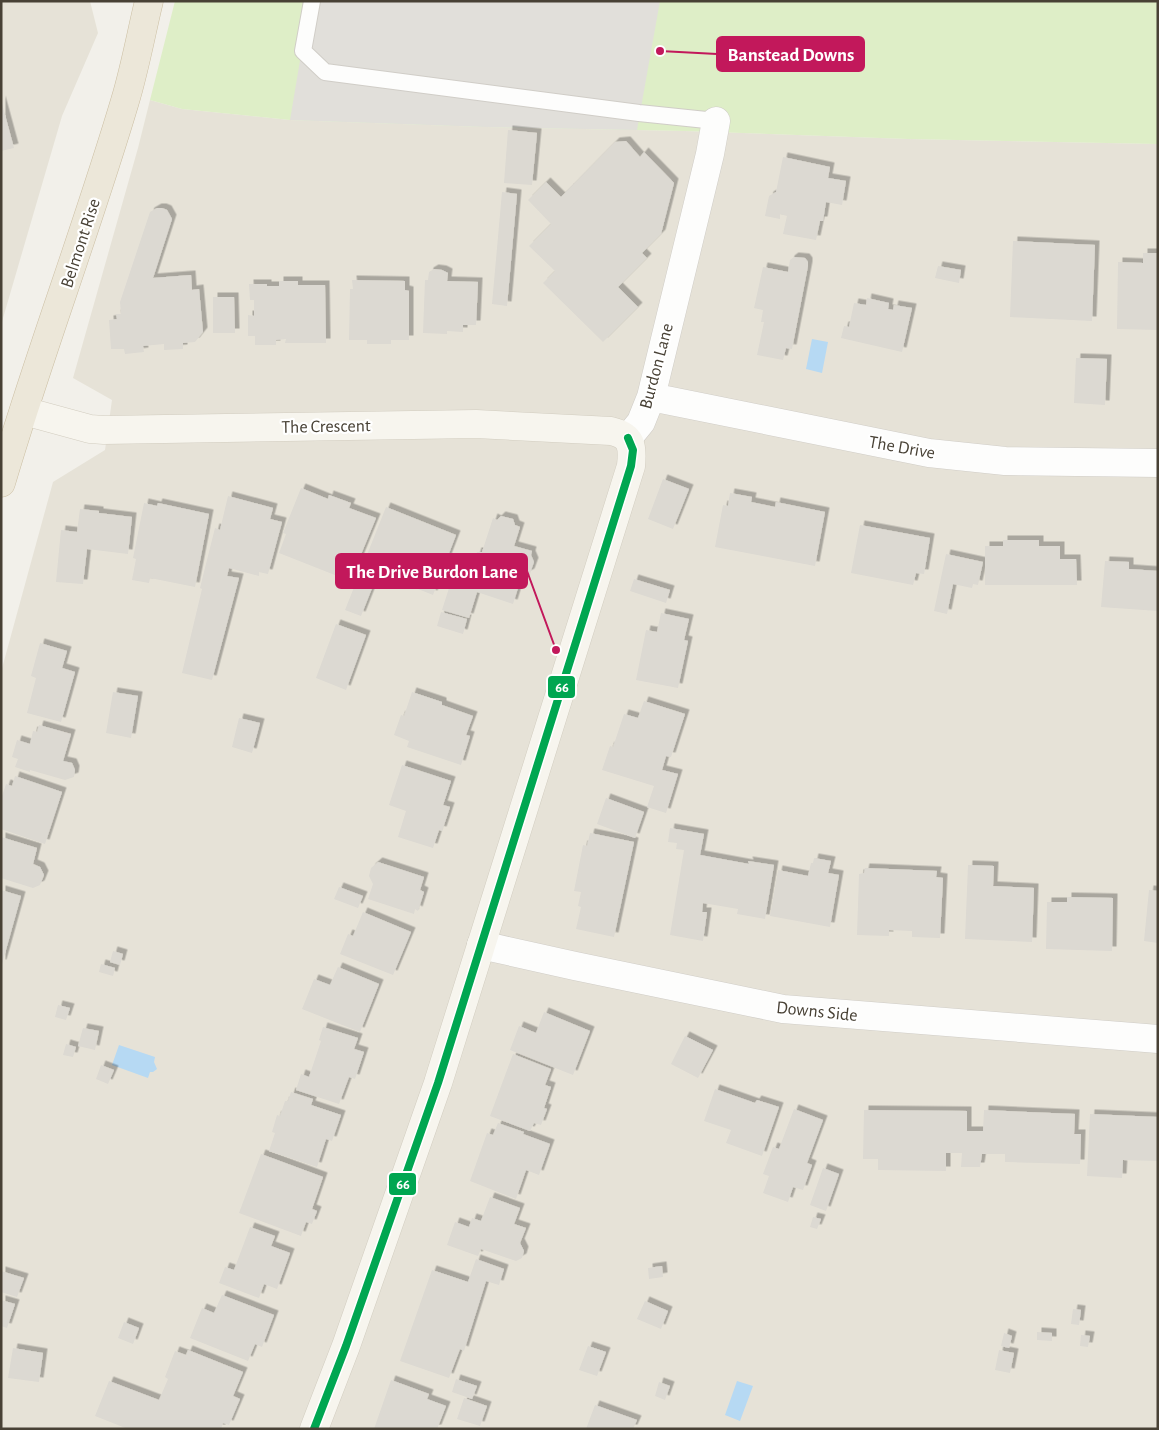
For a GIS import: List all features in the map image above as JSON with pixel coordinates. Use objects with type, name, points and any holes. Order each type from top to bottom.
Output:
[{"type":"highway","name":"Belmont Rise","points":[[1,483],[7,445],[24,412],[81,243],[126,99],[149,1]]},
{"type":"street","name":"Burdon Lane","points":[[628,438],[640,422],[651,397],[710,154],[716,121]]},
{"type":"street","name":"The Drive","points":[[651,397],[929,454],[1005,461],[1158,463]]},
{"type":"street","name":"The Crescent","points":[[24,412],[90,429],[104,430],[476,424],[611,431],[620,433],[628,438]]},
{"type":"street","points":[[314,1429],[346,1346],[438,1083],[482,945],[496,894],[631,466],[633,450],[628,438]]},
{"type":"street","name":"Downs Side","points":[[482,945],[783,1009],[1158,1040]]},
{"type":"lane","points":[[312,1],[303,51],[325,72],[640,113],[716,121]]},
{"type":"shaded area","points":[[1,1],[90,1],[98,33],[62,116],[1,325]]},
{"type":"shaded area","points":[[310,1],[660,1],[637,130],[290,120]]},
{"type":"shaded area","points":[[150,100],[182,109],[290,120],[908,139],[1158,144],[1158,1429],[1,1429],[1,672],[53,482],[105,450],[112,400],[73,378]]},
{"type":"green space","points":[[175,1],[1158,1],[1158,144],[908,139],[290,120],[182,109],[150,100]]},
{"type":"water","points":[[812,339],[828,342],[822,373],[806,369]]},
{"type":"water","points":[[119,1045],[155,1057],[154,1062],[157,1069],[150,1072],[148,1078],[112,1065]]},
{"type":"water","points":[[737,1381],[753,1386],[740,1421],[725,1415]]},
{"type":"building","points":[[1,100],[14,148],[1,151]]},
{"type":"building","points":[[508,130],[537,133],[532,185],[504,183]]},
{"type":"building","points":[[626,141],[640,157],[644,152],[674,183],[661,234],[642,253],[647,258],[618,287],[638,307],[603,342],[543,283],[555,271],[529,246],[551,224],[528,200],[546,182],[561,197],[615,142]]},
{"type":"building","points":[[783,157],[830,167],[828,178],[846,181],[842,205],[826,202],[823,221],[820,221],[816,240],[783,234],[787,216],[780,214],[780,219],[765,216],[769,196],[776,192]]},
{"type":"building","points":[[502,192],[517,194],[507,306],[492,304]]},
{"type":"building","points":[[157,208],[167,210],[172,219],[153,278],[191,275],[192,290],[199,289],[203,332],[195,342],[183,343],[183,349],[164,350],[164,344],[143,346],[144,352],[125,354],[124,349],[111,349],[109,320],[117,319],[116,314],[121,314],[120,302],[150,212]]},
{"type":"building","points":[[1013,241],[1095,245],[1092,321],[1010,317]]},
{"type":"building","points":[[1143,253],[1158,253],[1158,330],[1117,329],[1118,262],[1143,263]]},
{"type":"building","points":[[794,257],[805,258],[808,266],[792,349],[786,348],[783,360],[757,355],[764,322],[761,322],[763,310],[754,308],[763,267],[788,272],[790,260]]},
{"type":"building","points":[[938,266],[961,270],[959,283],[935,278]]},
{"type":"building","points":[[434,269],[448,273],[447,281],[478,282],[476,325],[463,325],[463,332],[447,331],[447,334],[423,333],[425,280],[428,280],[429,272]]},
{"type":"building","points":[[352,280],[405,281],[405,290],[409,291],[409,340],[391,340],[391,344],[367,344],[367,340],[349,340],[350,289],[353,289]]},
{"type":"building","points":[[279,281],[298,281],[298,285],[325,285],[326,343],[285,343],[286,339],[276,340],[276,345],[255,345],[255,336],[248,336],[248,315],[254,316],[254,300],[250,300],[249,284],[279,286]]},
{"type":"building","points":[[213,297],[234,297],[235,333],[213,333]]},
{"type":"building","points":[[867,298],[889,303],[888,309],[893,310],[894,305],[912,308],[902,352],[841,338],[844,326],[849,327],[854,303],[866,305]]},
{"type":"building","points":[[1076,358],[1107,359],[1105,405],[1074,403]]},
{"type":"building","points":[[663,479],[689,489],[673,529],[648,519]]},
{"type":"building","points":[[301,488],[328,499],[329,495],[351,503],[349,508],[376,518],[350,581],[279,553],[286,534],[283,533]]},
{"type":"building","points":[[730,493],[752,497],[751,502],[775,507],[776,502],[825,512],[815,566],[715,547],[723,505],[728,506]]},
{"type":"building","points":[[228,496],[273,508],[270,519],[282,522],[268,574],[259,572],[259,576],[229,568],[227,576],[239,578],[212,680],[182,673],[215,528],[220,530]]},
{"type":"building","points":[[144,503],[157,506],[158,503],[209,514],[195,587],[150,578],[149,583],[132,580],[136,559],[133,558]]},
{"type":"building","points":[[386,507],[456,535],[433,595],[378,573],[361,616],[345,610]]},
{"type":"building","points":[[80,509],[132,517],[128,554],[87,549],[83,584],[56,582],[61,530],[77,532]]},
{"type":"building","points":[[501,516],[513,519],[515,525],[520,527],[514,546],[532,551],[531,555],[534,562],[530,573],[526,575],[521,589],[518,588],[513,604],[477,592],[469,618],[442,610],[456,566],[471,571],[477,552],[482,552],[493,518],[497,520]]},
{"type":"building","points":[[860,525],[930,538],[924,574],[916,573],[913,585],[851,573]]},
{"type":"building","points":[[1003,540],[1039,540],[1039,546],[1060,546],[1060,559],[1076,559],[1077,585],[985,585],[985,546],[1003,546]]},
{"type":"building","points":[[946,554],[983,562],[978,585],[973,584],[972,588],[953,584],[947,614],[934,611]]},
{"type":"building","points":[[1105,561],[1129,562],[1129,569],[1158,571],[1158,611],[1101,607]]},
{"type":"building","points":[[634,579],[670,590],[666,603],[630,591]]},
{"type":"building","points":[[441,612],[467,619],[463,634],[437,626]]},
{"type":"building","points":[[661,613],[689,619],[684,640],[688,641],[678,688],[636,680],[646,630],[657,632]]},
{"type":"building","points":[[336,624],[366,635],[346,690],[316,678]]},
{"type":"building","points":[[40,643],[67,651],[62,668],[75,672],[61,722],[27,713],[36,678],[31,676]]},
{"type":"building","points":[[113,692],[138,696],[131,738],[106,733]]},
{"type":"building","points":[[412,692],[442,702],[442,705],[473,716],[466,735],[470,736],[461,765],[407,747],[409,741],[394,735],[401,715],[404,716]]},
{"type":"building","points":[[644,701],[685,714],[671,757],[666,756],[662,770],[678,774],[666,813],[647,807],[654,786],[602,770],[610,746],[613,747],[624,714],[638,718]]},
{"type":"building","points":[[239,718],[260,723],[252,753],[232,747]]},
{"type":"building","points":[[39,725],[71,734],[63,761],[72,763],[75,770],[74,777],[65,780],[15,767],[18,759],[12,757],[17,740],[30,744],[33,731],[37,732]]},
{"type":"building","points":[[402,765],[451,781],[443,805],[450,807],[442,831],[439,830],[433,848],[398,837],[406,811],[389,805]]},
{"type":"building","points":[[15,776],[62,792],[45,844],[1,829],[1,799],[6,784],[12,786]]},
{"type":"building","points":[[606,798],[644,812],[635,838],[597,824]]},
{"type":"building","points":[[670,828],[704,834],[700,855],[749,864],[748,861],[774,865],[765,919],[737,914],[738,909],[703,903],[702,912],[707,912],[703,941],[670,935],[684,850],[676,849],[677,843],[668,842]]},
{"type":"building","points":[[590,833],[634,842],[614,937],[576,929],[581,907],[578,906],[581,892],[574,891],[583,845],[587,846]]},
{"type":"building","points":[[1,837],[37,848],[33,864],[40,867],[44,875],[40,885],[33,888],[1,878]]},
{"type":"building","points":[[814,858],[831,861],[828,873],[839,875],[830,927],[770,916],[778,870],[808,876]]},
{"type":"building","points":[[378,862],[424,877],[420,890],[424,892],[418,911],[415,909],[414,914],[368,899],[373,884],[369,876],[371,868]]},
{"type":"building","points":[[968,865],[994,866],[993,886],[1034,888],[1032,942],[965,939]]},
{"type":"building","points":[[865,868],[937,871],[936,877],[943,878],[940,938],[912,937],[912,931],[889,930],[889,936],[857,935],[859,874],[864,873]]},
{"type":"building","points":[[339,887],[363,896],[358,908],[334,899]]},
{"type":"building","points":[[1,890],[21,896],[2,964],[1,964]]},
{"type":"building","points":[[1149,890],[1158,891],[1158,943],[1144,941]]},
{"type":"building","points":[[1067,897],[1113,898],[1112,951],[1046,949],[1047,902],[1067,902]]},
{"type":"building","points":[[363,912],[411,932],[393,975],[340,954],[348,934],[353,936]]},
{"type":"building","points":[[113,951],[123,954],[120,965],[110,962]]},
{"type":"building","points":[[101,964],[115,968],[113,976],[99,972]]},
{"type":"building","points":[[338,967],[379,984],[360,1032],[302,1009],[314,979],[330,985]]},
{"type":"building","points":[[58,1005],[70,1008],[66,1020],[55,1017]]},
{"type":"building","points":[[544,1012],[590,1031],[573,1075],[510,1050],[519,1026],[536,1033]]},
{"type":"building","points":[[323,1027],[358,1038],[354,1049],[364,1052],[355,1079],[349,1077],[339,1104],[296,1090],[301,1074],[309,1077],[321,1041],[319,1040]]},
{"type":"building","points":[[83,1028],[99,1031],[95,1050],[78,1046]]},
{"type":"building","points":[[685,1036],[713,1050],[698,1078],[671,1064]]},
{"type":"building","points":[[66,1044],[76,1047],[73,1057],[63,1055]]},
{"type":"building","points":[[513,1054],[551,1069],[545,1085],[551,1087],[544,1108],[547,1109],[541,1125],[534,1123],[530,1131],[490,1116]]},
{"type":"building","points":[[101,1065],[114,1070],[108,1084],[96,1079]]},
{"type":"building","points":[[715,1089],[755,1103],[757,1100],[779,1107],[762,1156],[726,1143],[731,1130],[704,1121]]},
{"type":"building","points":[[291,1092],[313,1099],[311,1105],[341,1115],[332,1141],[326,1139],[317,1167],[269,1151],[275,1133],[272,1132],[277,1115],[280,1116],[285,1101],[288,1101]]},
{"type":"building","points":[[794,1109],[823,1120],[807,1163],[812,1165],[803,1190],[793,1187],[788,1202],[763,1193],[769,1176],[763,1174],[773,1147],[779,1149]]},
{"type":"building","points":[[864,1110],[967,1111],[967,1131],[983,1131],[984,1110],[1075,1114],[1074,1134],[1081,1134],[1080,1164],[1005,1162],[1005,1154],[982,1154],[980,1167],[961,1167],[962,1153],[946,1153],[946,1171],[878,1170],[878,1159],[863,1159]]},
{"type":"building","points":[[1090,1114],[1158,1117],[1158,1161],[1123,1160],[1122,1178],[1087,1176]]},
{"type":"building","points":[[498,1123],[550,1144],[539,1175],[526,1170],[516,1199],[470,1181],[487,1133],[493,1135]]},
{"type":"building","points":[[261,1154],[323,1177],[312,1209],[317,1211],[312,1224],[306,1222],[301,1236],[239,1213]]},
{"type":"building","points":[[823,1168],[839,1174],[826,1211],[810,1205]]},
{"type":"building","points":[[490,1197],[520,1208],[514,1224],[526,1228],[520,1243],[524,1251],[522,1258],[516,1261],[481,1249],[478,1256],[447,1245],[455,1222],[469,1227],[472,1218],[481,1221]]},
{"type":"building","points":[[813,1217],[821,1219],[817,1229],[810,1227]]},
{"type":"building","points":[[250,1227],[275,1236],[271,1246],[290,1253],[277,1289],[264,1284],[259,1298],[219,1283],[225,1267],[234,1270]]},
{"type":"building","points":[[476,1259],[504,1269],[499,1285],[486,1281],[464,1351],[460,1349],[449,1378],[400,1361],[432,1270],[468,1282]]},
{"type":"building","points":[[662,1266],[663,1277],[649,1279],[648,1268]]},
{"type":"building","points":[[1,1271],[24,1278],[17,1297],[1,1292]]},
{"type":"building","points":[[222,1295],[274,1315],[262,1347],[255,1344],[248,1361],[190,1338],[202,1308],[214,1313]]},
{"type":"building","points":[[1,1300],[15,1304],[7,1328],[1,1326]]},
{"type":"building","points":[[645,1301],[668,1311],[661,1329],[637,1319]]},
{"type":"building","points":[[1073,1309],[1081,1310],[1079,1325],[1071,1324]]},
{"type":"building","points":[[124,1322],[139,1328],[133,1344],[118,1338]]},
{"type":"building","points":[[1037,1332],[1052,1333],[1052,1341],[1037,1340]]},
{"type":"building","points":[[1004,1333],[1012,1336],[1009,1348],[1001,1346]]},
{"type":"building","points":[[1081,1335],[1090,1336],[1088,1347],[1080,1346]]},
{"type":"building","points":[[588,1346],[606,1352],[597,1376],[579,1370]]},
{"type":"building","points":[[13,1348],[43,1353],[39,1382],[8,1378]]},
{"type":"building","points":[[188,1350],[243,1372],[233,1396],[240,1399],[229,1425],[223,1423],[221,1429],[128,1429],[95,1416],[109,1381],[159,1400],[168,1379],[165,1377],[175,1351],[186,1355]]},
{"type":"building","points":[[999,1350],[1014,1353],[1010,1373],[995,1370]]},
{"type":"building","points":[[456,1379],[477,1386],[472,1399],[452,1392]]},
{"type":"building","points":[[391,1380],[429,1394],[427,1399],[446,1406],[437,1429],[374,1429]]},
{"type":"building","points":[[659,1382],[670,1386],[665,1400],[655,1396]]},
{"type":"building","points":[[464,1398],[487,1406],[480,1426],[457,1419]]},
{"type":"building","points":[[595,1405],[637,1420],[633,1429],[586,1429]]},
{"type":"transit line","name":"66","points":[[314,1429],[346,1346],[438,1083],[631,466],[633,450],[628,438]]},
{"type":"place","name":"Banstead Downs","points":[[660,51]]},
{"type":"place","name":"The Drive Burdon Lane","points":[[556,650]]}]
